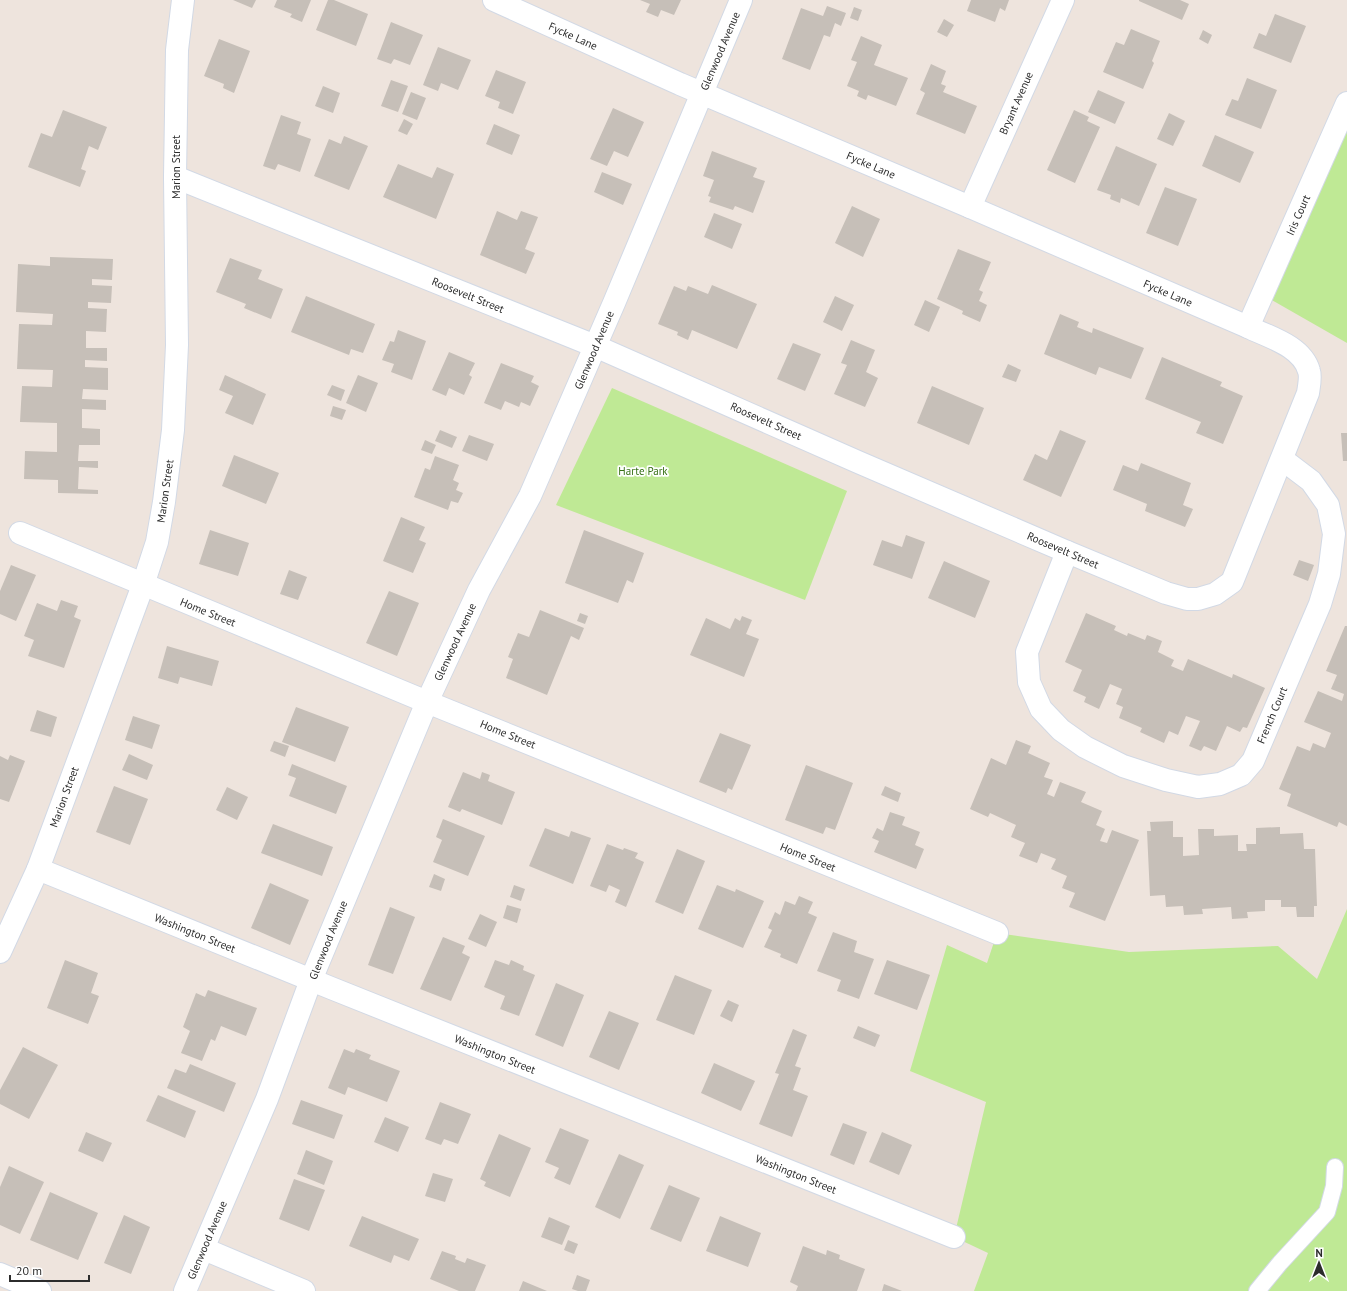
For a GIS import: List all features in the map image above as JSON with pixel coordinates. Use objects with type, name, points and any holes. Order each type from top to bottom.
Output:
[{"type":"street","name":"Marion Street","points":[[0,952],[38,869],[143,585],[157,542],[164,502],[173,430],[177,345],[175,177],[177,50],[183,0]]},
{"type":"street","name":"Fycke Lane","points":[[494,0],[680,84],[1248,327]]},
{"type":"street","name":"Glenwood Avenue","points":[[185,1291],[267,1098],[311,980],[427,702],[479,590],[530,496],[596,346],[741,0]]},
{"type":"street","name":"Bryant Avenue","points":[[970,207],[1063,0]]},
{"type":"street","name":"Iris Court","points":[[1248,327],[1347,103]]},
{"type":"street","name":"Roosevelt Street","points":[[175,177],[596,346],[858,462],[1067,552],[1166,593],[1187,599],[1198,599],[1215,594],[1232,582],[1282,459]]},
{"type":"street","points":[[1248,327],[1282,343],[1300,355],[1310,372],[1308,393],[1282,459]]},
{"type":"street","name":"French Court","points":[[1067,552],[1028,652],[1029,682],[1041,709],[1061,730],[1079,743],[1123,766],[1166,780],[1198,787],[1220,784],[1242,775],[1252,761],[1320,604],[1329,574],[1334,534],[1328,505],[1311,481],[1282,459]]},
{"type":"street","name":"Home Street","points":[[20,533],[427,702],[997,934]]},
{"type":"street","name":"Washington Street","points":[[38,869],[954,1238]]},
{"type":"street","points":[[204,1248],[304,1291]]},
{"type":"street","points":[[0,1274],[40,1291]]},
{"type":"lane","points":[[1257,1291],[1280,1263],[1327,1212],[1334,1186],[1335,1167]]},
{"type":"green space","points":[[1347,103],[1347,343],[1263,295]]},
{"type":"green space","name":"Harte Park","points":[[612,388],[847,491],[805,600],[556,505]]},
{"type":"green space","points":[[1347,909],[1347,1291],[974,1291],[988,1253],[954,1237],[986,1102],[910,1071],[947,945],[987,963],[997,933],[1129,952],[1278,946],[1317,979]]},
{"type":"building","points":[[233,0],[256,0],[252,8]]},
{"type":"building","points":[[277,0],[311,0],[302,22],[290,17],[292,14],[274,7]]},
{"type":"building","points":[[328,0],[334,0],[368,14],[356,46],[316,30]]},
{"type":"building","points":[[640,0],[681,0],[674,15],[661,10],[658,17],[646,12],[650,4]]},
{"type":"building","points":[[971,0],[1009,0],[1005,11],[1000,8],[995,22],[967,11]]},
{"type":"building","points":[[1139,0],[1180,0],[1189,4],[1182,20]]},
{"type":"building","points":[[827,6],[846,13],[841,26],[835,23],[830,37],[824,35],[810,70],[782,59],[801,8],[823,16]]},
{"type":"building","points":[[854,7],[862,10],[858,21],[850,18]]},
{"type":"building","points":[[1275,14],[1306,26],[1291,63],[1253,48],[1259,33],[1266,36]]},
{"type":"building","points":[[944,19],[954,25],[947,37],[937,32]]},
{"type":"building","points":[[391,22],[423,35],[410,65],[394,59],[391,64],[377,59]]},
{"type":"building","points":[[1131,29],[1160,41],[1152,61],[1154,63],[1143,89],[1103,72],[1116,42],[1124,45]]},
{"type":"building","points":[[1203,30],[1212,35],[1208,44],[1199,39]]},
{"type":"building","points":[[861,36],[882,45],[874,65],[908,78],[896,106],[868,95],[866,100],[857,96],[859,91],[847,86],[857,62],[851,60]]},
{"type":"building","points":[[219,39],[250,51],[234,93],[223,88],[224,84],[204,76]]},
{"type":"building","points":[[438,47],[471,60],[458,90],[441,83],[438,91],[423,85]]},
{"type":"building","points":[[931,64],[946,71],[941,84],[946,86],[943,92],[977,106],[965,134],[916,114],[925,93],[920,90]]},
{"type":"building","points":[[496,70],[526,82],[513,114],[498,108],[500,102],[485,96]]},
{"type":"building","points":[[1247,78],[1277,90],[1261,129],[1225,115],[1232,99],[1238,101]]},
{"type":"building","points":[[391,80],[408,86],[398,112],[381,106]]},
{"type":"building","points":[[323,86],[340,93],[333,113],[315,106]]},
{"type":"building","points":[[1098,90],[1125,102],[1115,124],[1088,112]]},
{"type":"building","points":[[411,92],[426,98],[417,120],[402,114]]},
{"type":"building","points":[[613,108],[644,122],[628,157],[614,151],[607,166],[590,159]]},
{"type":"building","points":[[63,110],[107,127],[98,150],[89,146],[81,169],[86,171],[80,187],[28,167],[41,133],[52,137]]},
{"type":"building","points":[[1074,110],[1089,117],[1087,121],[1100,127],[1075,183],[1047,170]]},
{"type":"building","points":[[1169,113],[1185,121],[1173,146],[1157,139]]},
{"type":"building","points":[[281,115],[301,122],[297,134],[311,139],[300,172],[278,164],[275,170],[263,166]]},
{"type":"building","points":[[404,119],[413,124],[407,135],[398,131]]},
{"type":"building","points":[[494,124],[520,135],[512,155],[486,144]]},
{"type":"building","points":[[1215,135],[1254,152],[1240,183],[1202,166]]},
{"type":"building","points":[[344,136],[368,146],[349,190],[314,176],[329,139],[341,144]]},
{"type":"building","points":[[1116,146],[1157,164],[1139,206],[1121,198],[1120,203],[1110,199],[1111,195],[1097,190]]},
{"type":"building","points":[[712,151],[757,168],[753,177],[765,181],[753,213],[735,206],[733,210],[709,202],[711,197],[708,196],[714,180],[703,176]]},
{"type":"building","points":[[398,164],[432,178],[437,167],[454,174],[436,219],[383,197]]},
{"type":"building","points":[[602,172],[632,184],[623,205],[594,192]]},
{"type":"building","points":[[1165,187],[1197,199],[1178,246],[1146,233]]},
{"type":"building","points":[[852,206],[880,219],[863,257],[835,243]]},
{"type":"building","points":[[497,211],[517,220],[521,211],[538,217],[525,249],[535,253],[526,274],[480,255]]},
{"type":"building","points":[[714,213],[742,224],[732,249],[704,237]]},
{"type":"building","points":[[958,249],[991,262],[979,290],[983,292],[979,301],[987,305],[980,322],[962,314],[963,311],[937,299]]},
{"type":"building","points":[[50,257],[113,259],[112,280],[92,279],[92,285],[112,286],[111,303],[88,302],[88,308],[107,309],[106,332],[86,331],[86,348],[107,348],[107,361],[85,360],[85,367],[108,368],[108,390],[83,389],[82,399],[106,400],[106,410],[82,409],[82,428],[100,429],[100,445],[79,445],[78,461],[98,461],[98,468],[79,467],[78,489],[98,490],[98,494],[58,493],[58,480],[24,479],[25,451],[57,452],[57,423],[20,422],[22,386],[52,387],[53,370],[17,369],[19,324],[52,325],[53,314],[16,312],[18,264],[50,266]]},
{"type":"building","points":[[230,258],[262,270],[258,279],[283,289],[271,319],[244,308],[246,304],[216,292]]},
{"type":"building","points":[[712,285],[757,304],[737,349],[692,330],[688,340],[677,335],[678,332],[658,324],[674,286],[686,291],[688,286],[708,294]]},
{"type":"building","points":[[306,296],[375,324],[363,353],[351,349],[349,355],[291,332]]},
{"type":"building","points":[[835,296],[854,305],[842,331],[823,322]]},
{"type":"building","points":[[925,300],[940,307],[929,332],[914,325]]},
{"type":"building","points":[[1060,314],[1079,322],[1077,327],[1092,333],[1093,328],[1144,348],[1131,379],[1099,367],[1096,375],[1044,354]]},
{"type":"building","points":[[398,330],[426,341],[412,380],[391,372],[394,364],[382,360],[390,341],[394,342]]},
{"type":"building","points":[[851,340],[875,350],[866,372],[878,378],[865,407],[834,394],[847,365],[841,363]]},
{"type":"building","points":[[793,343],[821,354],[805,391],[777,379]]},
{"type":"building","points":[[449,352],[475,363],[469,375],[472,377],[464,395],[449,388],[446,396],[432,390]]},
{"type":"building","points":[[1162,357],[1222,382],[1220,386],[1243,396],[1223,444],[1196,433],[1201,422],[1145,399]]},
{"type":"building","points":[[501,363],[534,376],[531,382],[539,386],[530,406],[521,402],[519,407],[505,401],[501,410],[484,403]]},
{"type":"building","points":[[1008,364],[1021,370],[1016,382],[1002,377]]},
{"type":"building","points":[[225,375],[266,394],[253,425],[225,413],[233,396],[219,390]]},
{"type":"building","points":[[358,375],[378,383],[366,412],[346,403]]},
{"type":"building","points":[[332,385],[345,390],[341,401],[327,395]]},
{"type":"building","points":[[932,386],[984,408],[969,445],[917,423]]},
{"type":"building","points":[[333,406],[346,410],[342,420],[330,416]]},
{"type":"building","points":[[440,430],[457,437],[452,448],[435,441]]},
{"type":"building","points":[[1060,430],[1086,441],[1061,497],[1023,480],[1035,454],[1047,460]]},
{"type":"building","points":[[1341,433],[1347,433],[1347,461],[1343,461]]},
{"type":"building","points":[[469,435],[494,444],[487,461],[462,451]]},
{"type":"building","points":[[425,440],[436,445],[432,454],[421,450]]},
{"type":"building","points":[[234,455],[279,473],[266,504],[222,486]]},
{"type":"building","points":[[435,456],[459,465],[453,480],[459,483],[456,490],[463,493],[458,503],[451,501],[448,510],[414,497],[425,468],[430,470]]},
{"type":"building","points":[[1141,463],[1191,483],[1183,505],[1193,509],[1185,527],[1145,511],[1147,504],[1113,490],[1123,465],[1138,471]]},
{"type":"building","points":[[401,517],[425,527],[419,540],[426,543],[413,573],[383,561]]},
{"type":"building","points":[[210,530],[249,543],[238,576],[199,564]]},
{"type":"building","points":[[584,530],[644,553],[633,583],[627,580],[618,603],[565,583]]},
{"type":"building","points":[[906,535],[925,542],[912,579],[873,565],[882,540],[902,547]]},
{"type":"building","points":[[1299,560],[1314,565],[1308,581],[1293,575]]},
{"type":"building","points":[[944,561],[990,581],[975,618],[928,598]]},
{"type":"building","points":[[11,565],[36,575],[16,621],[0,614],[0,591]]},
{"type":"building","points":[[289,570],[307,577],[298,600],[280,594]]},
{"type":"building","points":[[389,591],[419,603],[397,656],[366,643]]},
{"type":"building","points":[[61,600],[78,606],[74,617],[81,620],[64,668],[28,656],[34,640],[24,636],[37,603],[57,611]]},
{"type":"building","points":[[540,610],[584,628],[579,640],[571,636],[547,695],[506,678],[513,659],[508,657],[518,633],[529,637]]},
{"type":"building","points":[[580,613],[588,616],[585,624],[577,621]]},
{"type":"building","points":[[1086,613],[1116,626],[1114,630],[1127,636],[1128,633],[1145,640],[1147,635],[1162,641],[1158,652],[1174,660],[1171,666],[1183,671],[1188,659],[1232,678],[1233,674],[1265,688],[1247,728],[1243,727],[1240,732],[1227,726],[1216,751],[1204,746],[1201,751],[1189,746],[1200,721],[1186,716],[1178,735],[1169,731],[1164,743],[1140,732],[1142,728],[1119,718],[1123,707],[1116,704],[1122,689],[1110,684],[1099,709],[1084,702],[1086,697],[1073,691],[1082,670],[1065,662]]},
{"type":"building","points":[[742,616],[752,620],[746,634],[759,639],[744,677],[690,655],[706,618],[730,629],[735,618],[740,621]]},
{"type":"building","points":[[1345,626],[1347,626],[1347,826],[1339,822],[1337,827],[1287,806],[1291,794],[1279,789],[1297,746],[1310,751],[1313,743],[1325,748],[1331,733],[1304,722],[1318,691],[1342,701],[1344,694],[1331,689],[1337,675],[1326,671]]},
{"type":"building","points":[[167,646],[219,661],[212,686],[180,677],[178,684],[158,678]]},
{"type":"building","points":[[296,707],[349,727],[335,762],[282,742]]},
{"type":"building","points":[[37,710],[57,717],[51,737],[30,731]]},
{"type":"building","points":[[133,716],[160,725],[152,749],[125,740]]},
{"type":"building","points":[[720,733],[751,745],[732,790],[728,788],[726,793],[699,782]]},
{"type":"building","points":[[1016,740],[1031,746],[1028,753],[1050,763],[1044,777],[1053,780],[1047,794],[1054,797],[1060,782],[1086,792],[1081,802],[1102,811],[1096,825],[1105,829],[1100,841],[1107,843],[1112,830],[1139,840],[1105,921],[1069,907],[1075,893],[1062,888],[1067,876],[1051,869],[1056,859],[1041,853],[1037,863],[1019,856],[1025,843],[1011,837],[1016,825],[990,813],[988,817],[970,809],[991,758],[1006,765]]},
{"type":"building","points":[[274,741],[289,746],[285,757],[270,751]]},
{"type":"building","points":[[129,754],[153,765],[147,780],[122,770]]},
{"type":"building","points":[[10,755],[25,761],[9,802],[0,799],[0,756],[8,760]]},
{"type":"building","points":[[292,764],[347,786],[336,814],[289,796],[296,778],[288,775]]},
{"type":"building","points":[[806,765],[853,783],[835,830],[826,827],[823,834],[785,820]]},
{"type":"building","points":[[463,772],[480,779],[482,772],[490,775],[488,781],[515,792],[502,825],[462,809],[460,812],[448,807]]},
{"type":"building","points":[[114,786],[148,799],[130,845],[96,832]]},
{"type":"building","points":[[885,786],[901,793],[898,802],[881,795]]},
{"type":"building","points":[[227,787],[248,797],[237,820],[216,810]]},
{"type":"building","points":[[890,812],[905,817],[902,825],[920,832],[915,845],[924,849],[916,869],[874,852],[879,841],[872,838],[877,828],[883,831]]},
{"type":"building","points":[[443,819],[485,836],[468,876],[433,862],[442,840],[436,837]]},
{"type":"building","points":[[1173,821],[1173,837],[1183,837],[1183,856],[1199,855],[1198,829],[1214,829],[1214,836],[1238,835],[1238,851],[1247,851],[1246,844],[1256,844],[1256,828],[1280,827],[1280,834],[1303,833],[1304,849],[1315,849],[1317,906],[1314,906],[1314,917],[1297,917],[1296,907],[1281,907],[1281,900],[1265,900],[1265,911],[1247,912],[1248,918],[1232,919],[1231,907],[1202,909],[1203,914],[1184,915],[1183,906],[1166,907],[1165,895],[1150,896],[1147,831],[1151,831],[1150,822]]},
{"type":"building","points":[[273,824],[333,847],[322,876],[261,853]]},
{"type":"building","points":[[545,828],[569,837],[571,831],[591,838],[573,884],[529,866]]},
{"type":"building","points":[[607,844],[623,850],[624,848],[638,853],[635,858],[644,862],[626,907],[615,902],[620,890],[609,885],[606,892],[590,886]]},
{"type":"building","points":[[677,849],[705,861],[683,914],[655,902]]},
{"type":"building","points":[[434,874],[445,879],[441,891],[429,887]]},
{"type":"building","points":[[270,883],[309,900],[290,945],[251,928]]},
{"type":"building","points":[[514,885],[525,889],[521,901],[510,897]]},
{"type":"building","points":[[717,885],[735,892],[736,889],[764,901],[743,948],[698,929]]},
{"type":"building","points":[[799,896],[813,902],[808,913],[817,917],[797,964],[780,957],[781,954],[764,947],[772,930],[768,928],[775,912],[780,915],[785,901],[795,905]]},
{"type":"building","points":[[507,905],[521,909],[517,923],[503,918]]},
{"type":"building","points":[[390,907],[415,917],[393,974],[368,965]]},
{"type":"building","points":[[480,914],[497,922],[486,947],[468,939]]},
{"type":"building","points":[[833,932],[857,941],[854,952],[874,959],[859,999],[837,991],[841,980],[817,971]]},
{"type":"building","points":[[443,937],[465,946],[462,953],[470,957],[451,1001],[420,989]]},
{"type":"building","points":[[65,960],[98,973],[91,993],[99,996],[88,1024],[47,1008]]},
{"type":"building","points":[[495,960],[509,965],[511,960],[524,966],[523,970],[535,975],[519,1016],[500,1009],[505,996],[484,987]]},
{"type":"building","points":[[887,960],[930,975],[917,1010],[874,994]]},
{"type":"building","points":[[675,975],[712,990],[694,1035],[656,1020]]},
{"type":"building","points":[[556,983],[584,995],[563,1047],[535,1035]]},
{"type":"building","points":[[208,990],[257,1008],[246,1036],[221,1026],[215,1041],[211,1039],[202,1061],[181,1053],[190,1031],[183,1027],[196,993],[205,997]]},
{"type":"building","points":[[728,1000],[739,1005],[732,1022],[720,1016]]},
{"type":"building","points":[[609,1011],[639,1023],[619,1070],[589,1057]]},
{"type":"building","points":[[858,1026],[880,1035],[875,1047],[853,1038]]},
{"type":"building","points":[[793,1029],[807,1035],[795,1066],[801,1068],[793,1090],[808,1096],[792,1137],[759,1124],[779,1074],[775,1073]]},
{"type":"building","points":[[23,1047],[58,1065],[29,1119],[0,1104],[0,1090]]},
{"type":"building","points":[[344,1049],[354,1053],[356,1049],[371,1055],[369,1059],[400,1071],[387,1102],[348,1087],[345,1095],[328,1088]]},
{"type":"building","points":[[714,1063],[755,1081],[741,1111],[701,1093]]},
{"type":"building","points":[[190,1064],[236,1083],[224,1112],[167,1088],[175,1069],[186,1073]]},
{"type":"building","points":[[158,1095],[196,1111],[185,1138],[146,1121]]},
{"type":"building","points":[[301,1100],[343,1115],[334,1139],[292,1124]]},
{"type":"building","points":[[440,1102],[471,1114],[458,1144],[444,1139],[441,1145],[425,1139]]},
{"type":"building","points":[[385,1117],[409,1127],[398,1152],[374,1142]]},
{"type":"building","points":[[843,1123],[867,1132],[854,1165],[830,1155]]},
{"type":"building","points":[[560,1128],[589,1140],[570,1185],[554,1178],[559,1168],[545,1162]]},
{"type":"building","points":[[86,1132],[112,1143],[103,1162],[78,1151]]},
{"type":"building","points":[[882,1132],[912,1145],[899,1175],[869,1162]]},
{"type":"building","points":[[499,1134],[531,1148],[510,1197],[484,1186],[486,1182],[480,1179]]},
{"type":"building","points":[[306,1150],[333,1161],[324,1185],[297,1174]]},
{"type":"building","points":[[619,1154],[644,1165],[620,1219],[595,1207]]},
{"type":"building","points":[[9,1166],[44,1182],[20,1234],[0,1225],[0,1187]]},
{"type":"building","points":[[433,1173],[453,1179],[445,1202],[425,1196]]},
{"type":"building","points":[[294,1179],[325,1190],[309,1231],[279,1219]]},
{"type":"building","points":[[669,1185],[700,1198],[681,1242],[650,1229]]},
{"type":"building","points":[[50,1192],[98,1213],[78,1260],[30,1240]]},
{"type":"building","points":[[124,1215],[150,1227],[131,1274],[104,1263]]},
{"type":"building","points":[[362,1216],[419,1239],[409,1261],[394,1255],[391,1263],[349,1246]]},
{"type":"building","points":[[720,1216],[761,1233],[748,1267],[706,1251]]},
{"type":"building","points":[[549,1217],[570,1226],[562,1245],[541,1237]]},
{"type":"building","points":[[568,1240],[578,1244],[574,1254],[564,1250]]},
{"type":"building","points":[[803,1246],[826,1255],[827,1250],[840,1255],[839,1259],[865,1269],[857,1291],[796,1291],[798,1286],[790,1282]]},
{"type":"building","points":[[442,1251],[456,1256],[455,1259],[465,1263],[467,1258],[486,1265],[475,1291],[459,1291],[430,1279]]},
{"type":"building","points":[[577,1275],[590,1280],[586,1291],[572,1289]]},
{"type":"building","points":[[523,1281],[547,1291],[519,1291]]},
{"type":"building","points":[[884,1284],[902,1291],[882,1291]]}]
